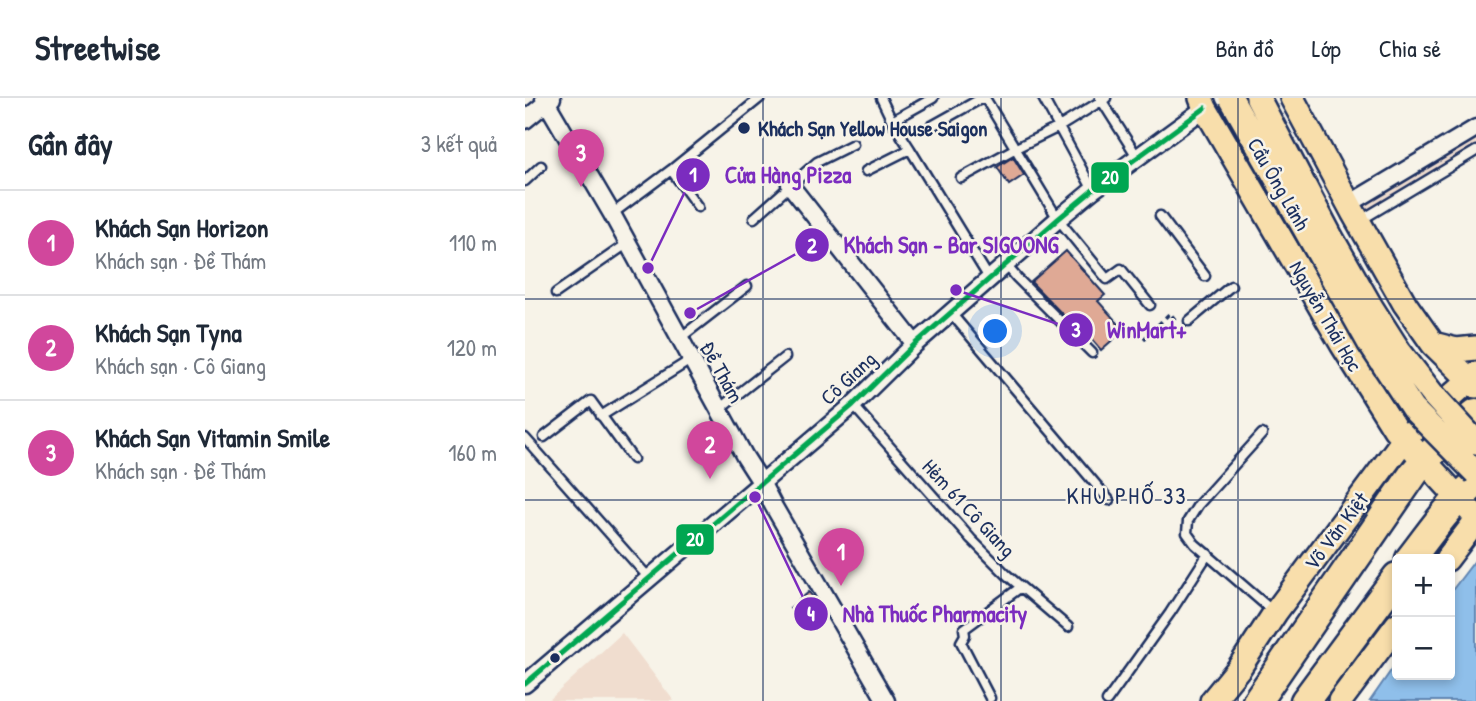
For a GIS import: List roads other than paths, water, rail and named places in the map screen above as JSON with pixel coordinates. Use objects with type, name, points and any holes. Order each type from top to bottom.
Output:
[{"type":"highway","name":"Võ Văn Kiệt","points":[[1257,701],[1371,533],[1424,461],[1476,413]]},
{"type":"highway","points":[[1417,554],[1471,505]]},
{"type":"highway","points":[[1305,701],[1392,584]]},
{"type":"main road","name":"Cầu Ông Lãnh","points":[[1231,98],[1370,344],[1413,409],[1476,472]]},
{"type":"main road","name":"Cầu Ông Lãnh","points":[[1258,98],[1371,307],[1399,351],[1433,395],[1476,442]]},
{"type":"main road","points":[[1292,98],[1405,304],[1433,344],[1474,380]]},
{"type":"main road","name":"Nguyễn Thái Học","points":[[1203,103],[1342,344],[1395,429],[1424,461],[1471,505]]},
{"type":"main road","points":[[1342,344],[1405,304]]},
{"type":"main road","points":[[1433,344],[1456,350],[1476,348]]},
{"type":"main road","name":"Võ Văn Kiệt","points":[[1212,701],[1405,438],[1474,380]]},
{"type":"main road","points":[[1379,474],[1384,455],[1383,410]]},
{"type":"main road","points":[[1449,554],[1471,505]]},
{"type":"main road","points":[[1340,701],[1392,632]]},
{"type":"street","points":[[525,120],[547,100]]},
{"type":"street","name":"Ðề Thám","points":[[547,100],[745,457],[886,701]]},
{"type":"street","name":"Cô Giang","points":[[525,684],[853,405],[915,344],[989,278],[1093,190],[1138,158],[1203,103]]},
{"type":"street","points":[[1354,213],[1476,128]]},
{"type":"street","points":[[790,185],[915,344]]},
{"type":"lane","points":[[612,214],[760,98]]},
{"type":"lane","points":[[881,98],[892,121],[989,278]]},
{"type":"lane","points":[[892,121],[933,98]]},
{"type":"lane","points":[[930,127],[984,98],[1058,219],[1107,279],[1121,269],[1150,305]]},
{"type":"lane","points":[[1043,98],[1093,190]]},
{"type":"lane","points":[[961,178],[1059,127],[1103,99],[1138,158]]},
{"type":"lane","points":[[754,218],[817,162],[853,144]]},
{"type":"lane","points":[[866,171],[911,149]]},
{"type":"lane","points":[[1354,213],[1476,151]]},
{"type":"lane","points":[[525,181],[541,166]]},
{"type":"lane","points":[[671,170],[698,207]]},
{"type":"lane","points":[[1160,216],[1205,276]]},
{"type":"lane","points":[[556,293],[628,243]]},
{"type":"lane","points":[[1006,265],[1092,352]]},
{"type":"lane","points":[[680,338],[747,286]]},
{"type":"lane","points":[[1189,321],[1231,286]]},
{"type":"lane","points":[[950,312],[1109,500]]},
{"type":"lane","points":[[719,409],[785,357]]},
{"type":"lane","points":[[601,416],[692,359]]},
{"type":"lane","points":[[544,437],[591,401],[633,459]]},
{"type":"lane","name":"Hẻm 61 Cô Giang","points":[[853,405],[971,539],[1068,627]]},
{"type":"lane","points":[[1262,434],[1198,505],[1188,521],[1187,533],[1195,544],[1275,612]]},
{"type":"lane","points":[[525,438],[649,578]]},
{"type":"lane","points":[[1107,701],[1208,554]]},
{"type":"lane","points":[[990,698],[961,642],[965,635],[964,629],[1021,587]]},
{"type":"water","points":[[1476,559],[1476,701],[1370,701],[1392,669],[1392,680],[1455,680],[1455,586]]},
{"type":"place","name":"Khách Sạn Yellow House Saigon","points":[[744,128]]},
{"type":"place","name":"Khách Sạn Vitamin Smile","points":[[581,187]]},
{"type":"place","name":"Cửa Hàng Pizza","points":[[648,268]]},
{"type":"place","name":"WinMart+","points":[[956,290]]},
{"type":"place","name":"Khách Sạn - Bar SIGOONG","points":[[690,313]]},
{"type":"place","name":"Khách Sạn Tyna","points":[[710,479]]},
{"type":"place","name":"Nhà Thuốc Pharmacity","points":[[755,497]]},
{"type":"place","name":"Khách Sạn Horizon","points":[[841,586]]},
{"type":"district","name":"KHU PHỐ 33","points":[[1127,495]]}]
